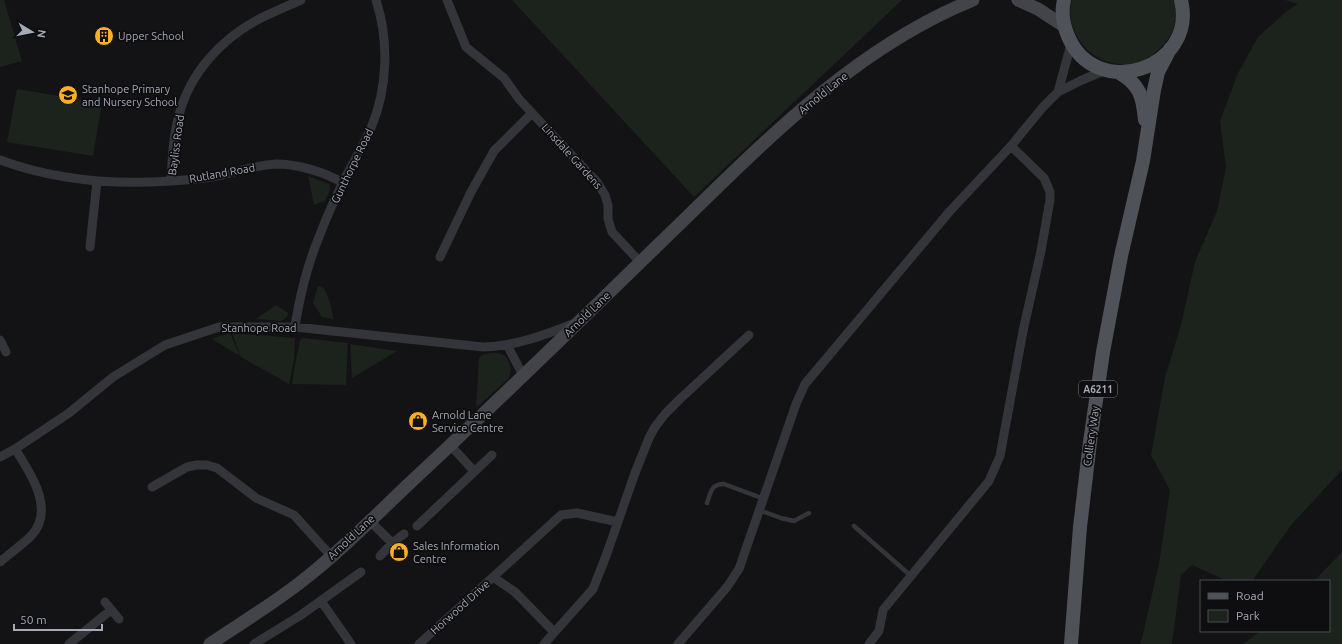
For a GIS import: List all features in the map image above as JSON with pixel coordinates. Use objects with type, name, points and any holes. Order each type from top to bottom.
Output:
[{"type":"main road","points":[[1064,0],[1062,8],[1064,26],[1071,44]]},
{"type":"main road","name":"Colliery Way","points":[[1071,644],[1080,527],[1103,352],[1121,256],[1143,160],[1158,72],[1181,30],[1183,17],[1181,0]]},
{"type":"main road","name":"Colliery Way","points":[[1071,44],[1087,61],[1130,78],[1140,92],[1145,110],[1147,136]]},
{"type":"main road","points":[[1112,71],[1131,72],[1143,69],[1157,62],[1170,50]]},
{"type":"street","name":"Bayliss Road","points":[[171,182],[179,115],[184,100],[208,59],[238,32],[258,20],[301,0]]},
{"type":"street","name":"Gunthorpe Road","points":[[295,327],[307,271],[313,251],[343,183],[371,128],[382,87],[385,39],[381,15],[376,0]]},
{"type":"street","name":"Linsdale Gardens","points":[[447,0],[466,47],[504,78],[519,100],[597,182],[605,195],[608,205],[608,219],[612,232],[641,263]]},
{"type":"street","points":[[1018,0],[1038,9],[1064,26]]},
{"type":"street","name":"Arnold Lane","points":[[210,644],[301,582],[331,556],[450,445],[781,128],[826,89],[873,53],[915,27],[965,2]]},
{"type":"street","points":[[1058,92],[1071,44]]},
{"type":"street","points":[[678,644],[734,578],[743,559],[796,404],[805,384],[950,211],[1011,146],[1043,106],[1058,92],[1082,80],[1112,71]]},
{"type":"street","points":[[440,257],[471,192],[494,151],[532,113]]},
{"type":"street","points":[[869,644],[879,630],[884,610],[986,484],[993,474],[1000,456],[1023,331],[1041,251],[1050,200],[1050,192],[1044,178],[1011,146]]},
{"type":"street","name":"Rutland Road","points":[[0,160],[45,174],[97,181],[171,182],[221,175],[276,164],[291,165],[310,170],[343,183]]},
{"type":"street","points":[[90,247],[97,181]]},
{"type":"street","name":"Stanhope Road","points":[[0,457],[69,413],[113,377],[165,345],[219,327],[295,327],[483,347],[507,345],[543,336],[580,321]]},
{"type":"street","points":[[544,644],[593,589],[635,473],[655,427],[680,399],[749,335]]},
{"type":"street","points":[[0,340],[6,352]]},
{"type":"street","points":[[507,345],[523,375]]},
{"type":"street","points":[[450,445],[474,471]]},
{"type":"street","points":[[0,562],[32,535],[41,516],[42,506],[40,494],[14,449]]},
{"type":"street","points":[[417,526],[492,455]]},
{"type":"street","points":[[152,487],[187,467],[198,464],[217,468],[256,498],[294,515],[331,556]]},
{"type":"street","points":[[493,577],[561,515],[577,513],[618,522]]},
{"type":"street","points":[[369,520],[392,544]]},
{"type":"street","points":[[380,556],[404,534]]},
{"type":"street","points":[[254,644],[321,601],[361,572]]},
{"type":"street","name":"Horwood Drive","points":[[419,644],[493,577],[515,592],[554,632]]},
{"type":"street","points":[[321,601],[351,644]]},
{"type":"street","points":[[105,602],[119,620]]},
{"type":"street","points":[[69,644],[111,610]]},
{"type":"lane","points":[[707,503],[713,487],[718,484],[724,484],[764,498]]},
{"type":"lane","points":[[759,510],[782,518],[794,520],[809,513]]},
{"type":"lane","points":[[854,526],[911,576]]},
{"type":"green space","points":[[0,0],[4,0],[22,61],[0,67]]},
{"type":"green space","points":[[512,0],[902,0],[694,197]]},
{"type":"green space","points":[[1072,0],[1175,0],[1176,16],[1172,31],[1167,40],[1152,55],[1140,61],[1127,64],[1114,63],[1102,59],[1081,43],[1074,30],[1070,15]]},
{"type":"green space","points":[[1285,0],[1342,0],[1342,470],[1292,524],[1253,580],[1226,580],[1192,565],[1181,575],[1172,644],[1140,644],[1159,564],[1170,490],[1151,455],[1165,377],[1181,325],[1195,262],[1217,211],[1226,167],[1220,121],[1238,73],[1258,37],[1287,11],[1298,4]]},
{"type":"green space","points":[[17,89],[102,103],[93,156],[7,142]]},
{"type":"green space","points":[[308,176],[329,184],[330,190],[325,201],[314,205]]},
{"type":"green space","points":[[318,286],[324,288],[330,303],[333,319],[322,317],[313,303]]},
{"type":"green space","points":[[276,305],[288,313],[287,317],[282,321],[256,319]]},
{"type":"green space","points":[[230,333],[240,356],[212,339]]},
{"type":"green space","points":[[232,333],[295,338],[294,360],[289,384],[241,357]]},
{"type":"green space","points":[[303,338],[348,343],[346,385],[292,384],[300,340]]},
{"type":"green space","points":[[350,344],[397,351],[352,378]]},
{"type":"green space","points":[[499,353],[506,357],[511,369],[509,378],[476,408],[479,358],[482,355]]},
{"type":"green space","points":[[1342,552],[1342,644],[1243,644],[1260,632],[1330,632],[1330,580],[1315,580]]},
{"type":"place","name":"Upper School","points":[[104,36]]},
{"type":"place","name":"Stanhope Primary and Nursery School","points":[[68,95]]},
{"type":"place","name":"Arnold Lane Service Centre","points":[[418,421]]},
{"type":"place","name":"Sales Information Centre","points":[[399,552]]}]
